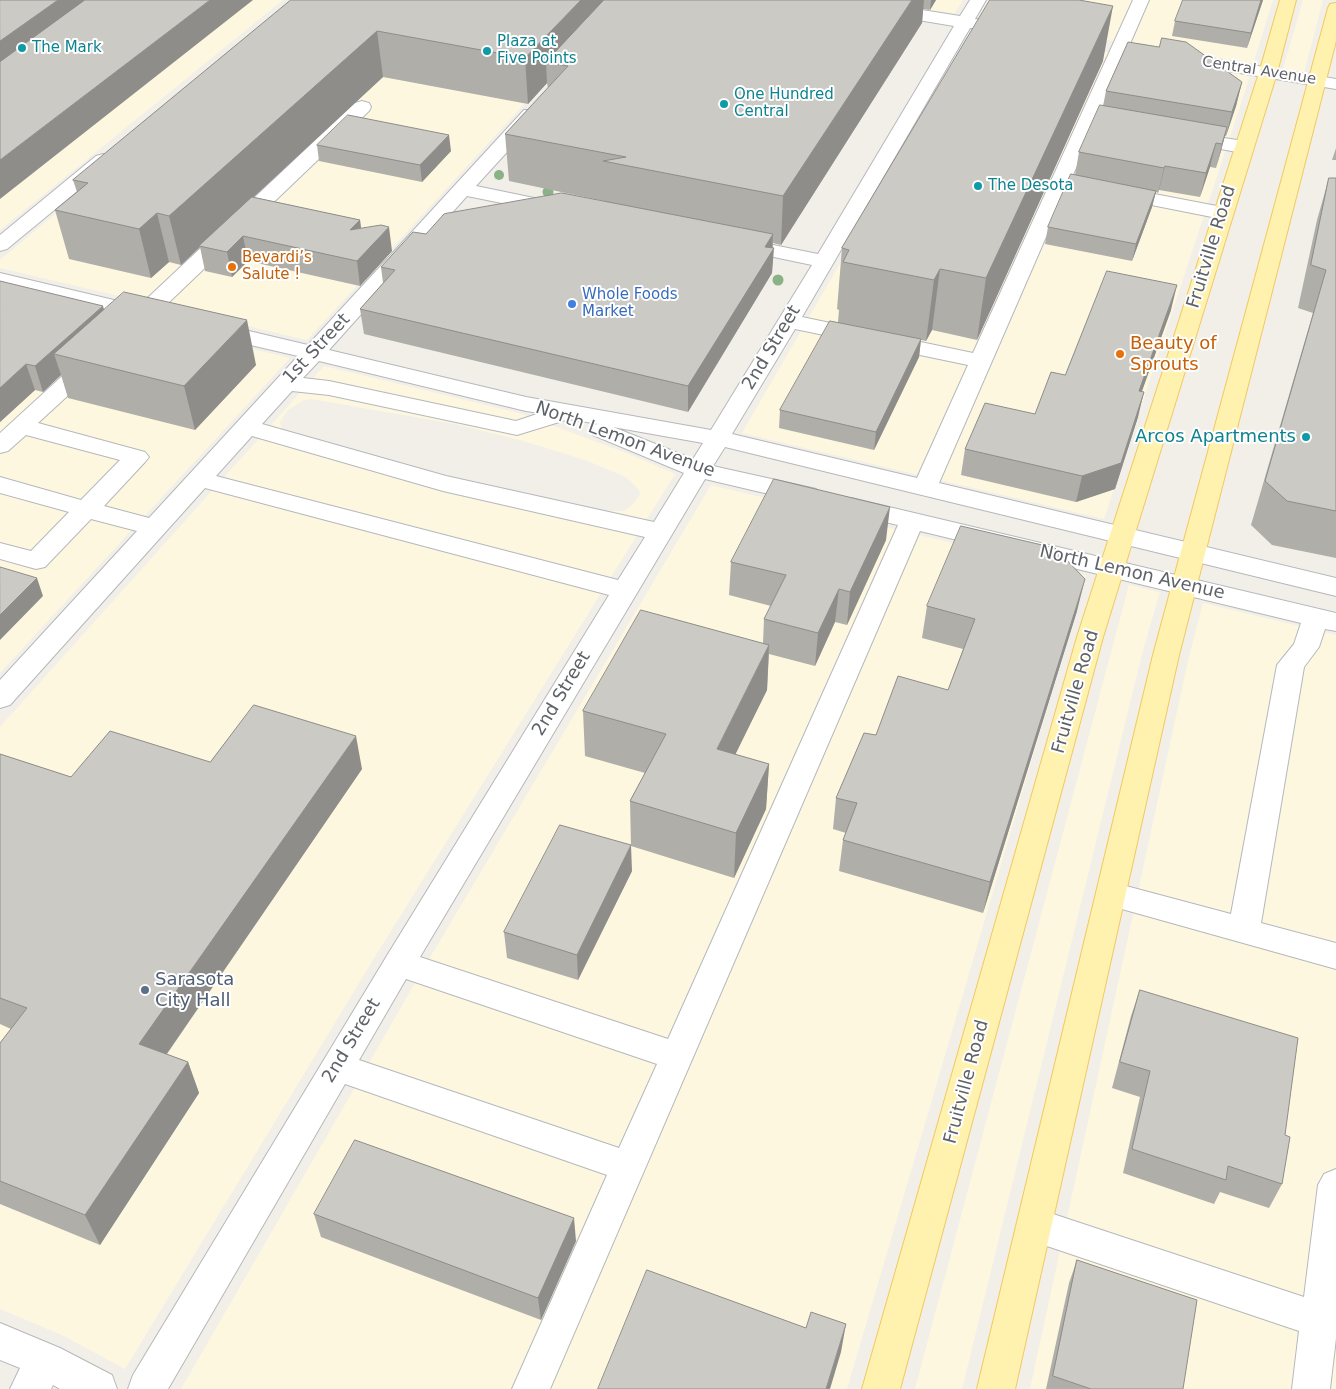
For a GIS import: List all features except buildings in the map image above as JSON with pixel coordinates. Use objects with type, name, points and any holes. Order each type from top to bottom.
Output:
[{"type":"main road","name":"Fruitville Road","points":[[881,1389],[1111,568],[1222,213],[1268,73],[1288,0]]},
{"type":"main road","points":[[996,1389],[1166,656],[1193,552],[1327,82],[1336,8]]},
{"type":"street","points":[[828,0],[996,27]]},
{"type":"street","name":"2nd Street","points":[[147,1389],[336,1067],[789,321],[978,0]]},
{"type":"street","points":[[925,487],[981,361],[1070,184],[1097,121],[1120,48],[1141,0]]},
{"type":"street","name":"Central Avenue","points":[[1159,55],[1327,82]]},
{"type":"street","name":"1st Street","points":[[0,698],[285,383],[316,353],[544,99]]},
{"type":"street","points":[[0,446],[110,345],[154,316],[362,107]]},
{"type":"street","points":[[1171,135],[1243,148]]},
{"type":"street","points":[[0,245],[120,147]]},
{"type":"street","points":[[462,189],[571,210]]},
{"type":"street","points":[[1099,189],[1222,213]]},
{"type":"street","points":[[716,240],[823,261]]},
{"type":"street","points":[[0,279],[154,316]]},
{"type":"street","points":[[789,321],[981,361]]},
{"type":"street","points":[[191,324],[526,404],[718,438],[1336,587]]},
{"type":"street","points":[[285,383],[329,388],[517,428],[560,415]]},
{"type":"street","name":"North Lemon Avenue","points":[[526,404],[640,445],[699,470],[1326,619]]},
{"type":"street","points":[[0,551],[36,561],[137,457],[21,426]]},
{"type":"street","points":[[247,427],[443,483],[661,532]]},
{"type":"street","points":[[199,479],[625,591]]},
{"type":"street","points":[[0,485],[154,528]]},
{"type":"street","points":[[531,1389],[912,521]]},
{"type":"street","points":[[1244,930],[1292,665],[1326,619]]},
{"type":"street","points":[[1111,894],[1336,956]]},
{"type":"street","points":[[399,963],[677,1056]]},
{"type":"street","points":[[336,1067],[629,1167]]},
{"type":"street","points":[[1311,1389],[1336,1185]]},
{"type":"street","points":[[1035,1225],[1320,1320]]},
{"type":"street","points":[[0,1341],[38,1375],[98,1389]]},
{"type":"shaded area","points":[[44,0],[283,0],[0,230],[0,9]]},
{"type":"shaded area","points":[[312,0],[620,0],[307,340],[0,268],[0,260]]},
{"type":"shaded area","points":[[864,0],[963,0],[954,14]]},
{"type":"shaded area","points":[[992,0],[1273,0],[1253,64],[981,19]]},
{"type":"shaded area","points":[[1303,0],[1323,0],[1304,73],[1283,69]]},
{"type":"shaded area","points":[[975,30],[1250,76],[1104,519],[742,433]]},
{"type":"shaded area","points":[[0,289],[290,358],[0,673]]},
{"type":"shaded area","points":[[324,366],[519,413],[629,454],[675,474],[376,955],[125,1369],[64,1336],[0,1309],[0,727]],"holes":[[[311,399],[455,424],[520,440],[585,460],[626,477],[639,490],[640,495],[631,506],[623,511],[583,511],[311,443],[282,429],[280,422],[287,411],[302,401]]]},
{"type":"shaded area","points":[[711,485],[1086,575],[847,1389],[181,1389],[422,971]]},
{"type":"shaded area","points":[[1129,585],[1160,592],[1143,650],[962,1389],[915,1389]]},
{"type":"shaded area","points":[[1203,603],[1336,635],[1336,1389],[1030,1389],[1188,661]]},
{"type":"place","name":"The Mark","points":[[22,48]]},
{"type":"place","name":"Plaza at Five Points","points":[[487,51]]},
{"type":"place","name":"One Hundred Central","points":[[724,104]]},
{"type":"place","name":"The Desota","points":[[978,186]]},
{"type":"place","name":"Bevardi’s Salute !","points":[[232,267]]},
{"type":"place","name":"Whole Foods Market","points":[[572,304]]},
{"type":"place","name":"Beauty of Sprouts","points":[[1120,354]]},
{"type":"place","name":"Arcos Apartments","points":[[1306,437]]},
{"type":"place","name":"Sarasota City Hall","points":[[145,990]]}]
